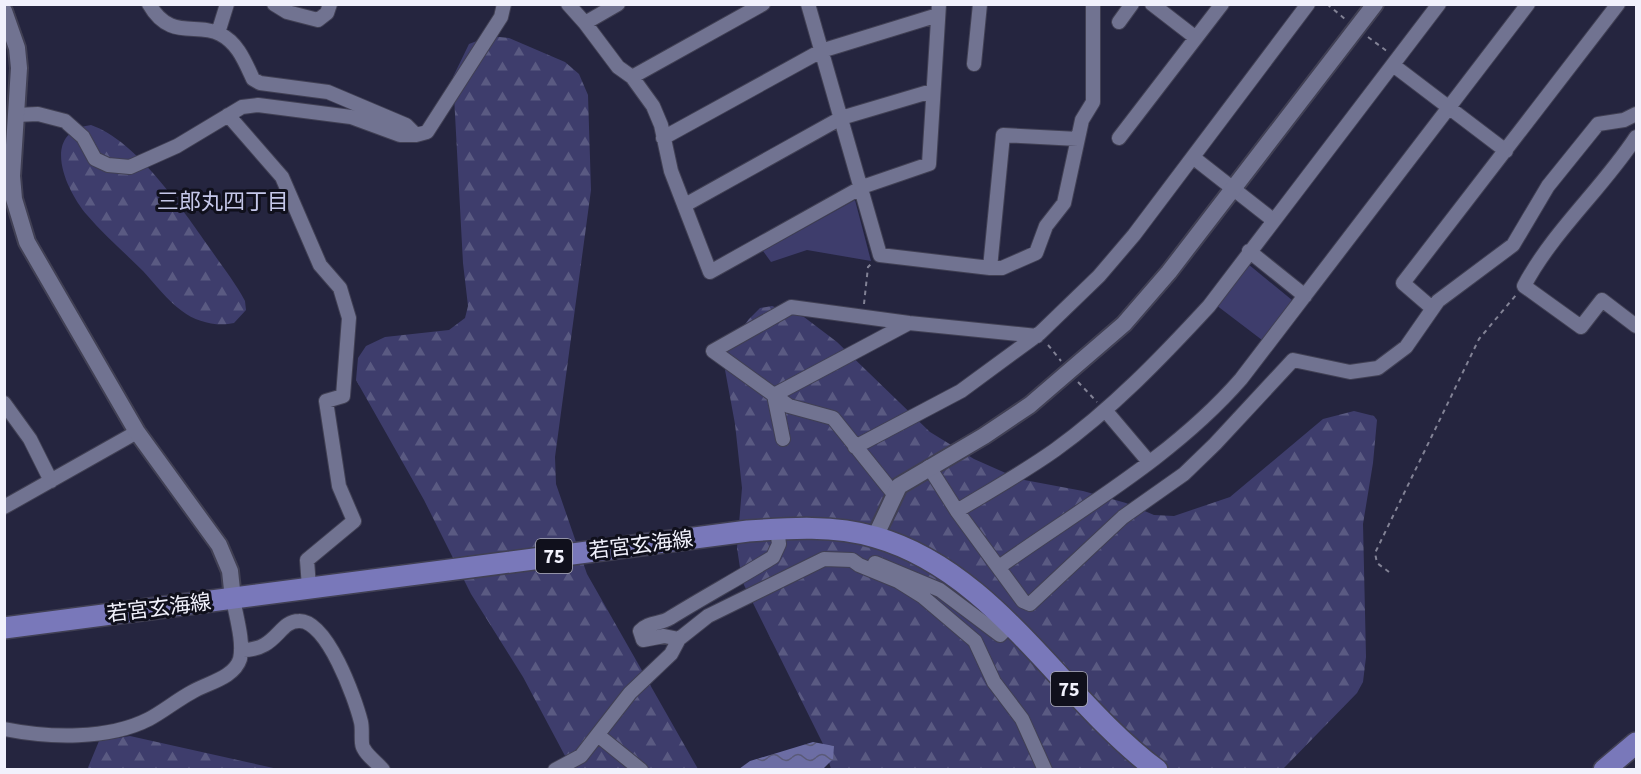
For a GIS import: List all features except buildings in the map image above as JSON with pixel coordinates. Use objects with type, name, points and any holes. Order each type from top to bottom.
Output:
[{"type":"main road","name":"若宮玄海線","points":[[4,628],[309,587],[777,529],[837,530],[875,537],[927,560],[955,576],[1010,625],[1079,700],[1131,750],[1157,770]]},
{"type":"main road","points":[[1604,770],[1636,743]]},
{"type":"street","points":[[149,4],[152,10],[178,30],[218,33],[232,42],[243,56],[253,79],[260,83],[328,92],[406,125],[416,135]]},
{"type":"street","points":[[218,33],[227,4]]},
{"type":"street","points":[[273,4],[287,12],[318,20],[327,13],[330,4]]},
{"type":"street","points":[[11,123],[38,114],[65,121],[83,137],[95,159],[108,165],[130,167],[177,146],[242,106],[258,105],[351,117],[399,135],[416,135],[427,132],[501,17],[504,4]]},
{"type":"street","points":[[568,4],[618,66],[632,77],[652,106],[671,171],[710,272],[862,187],[930,164],[932,91],[939,10],[821,51],[663,138]]},
{"type":"street","points":[[585,23],[618,4]]},
{"type":"street","points":[[632,77],[763,4]]},
{"type":"street","points":[[808,4],[880,255],[990,268],[1002,267],[1036,253],[1046,226],[1064,203],[1082,120],[1093,102],[1093,4]]},
{"type":"street","points":[[974,64],[980,4]]},
{"type":"street","points":[[1119,22],[1132,4]]},
{"type":"street","points":[[1152,4],[1196,38]]},
{"type":"street","points":[[1119,138],[1222,4]]},
{"type":"street","points":[[855,447],[961,392],[1038,335],[1099,276],[1134,236],[1194,158],[1308,4]]},
{"type":"street","points":[[875,537],[894,494],[908,478],[984,436],[1070,373],[1139,307],[1234,189],[1375,4]]},
{"type":"street","points":[[957,511],[1054,451],[1105,410],[1169,349],[1209,306],[1438,4]]},
{"type":"street","points":[[999,567],[1185,436],[1214,410],[1241,379],[1528,4]]},
{"type":"street","points":[[1432,308],[1403,283],[1618,4]]},
{"type":"street","points":[[4,11],[17,48],[19,68],[11,123],[14,199],[27,242],[137,432],[219,545],[230,572],[241,650],[239,660],[230,673],[131,727],[84,736],[6,728]]},
{"type":"street","points":[[1393,65],[1506,151]]},
{"type":"street","points":[[685,205],[842,118],[932,91]]},
{"type":"street","points":[[929,467],[957,511],[1023,601],[1030,604],[1123,516],[1184,474],[1293,360],[1350,372],[1378,368],[1406,347],[1432,308],[1513,245],[1548,186],[1598,124],[1624,120],[1636,114]]},
{"type":"street","points":[[228,115],[282,177],[320,264],[340,288],[349,318],[343,396],[326,401],[339,486],[354,521],[307,560],[309,587]]},
{"type":"street","points":[[990,268],[1003,135],[1078,139]]},
{"type":"street","points":[[1636,137],[1585,205],[1539,257],[1524,286],[1581,327],[1602,300],[1636,326]]},
{"type":"street","points":[[1194,158],[1273,220]]},
{"type":"street","points":[[1249,251],[1305,296]]},
{"type":"street","points":[[894,494],[833,418],[789,406],[713,351],[791,307],[909,323],[1038,335]]},
{"type":"street","points":[[774,395],[909,323]]},
{"type":"street","points":[[774,395],[783,439]]},
{"type":"street","points":[[4,403],[30,439],[51,481]]},
{"type":"street","points":[[1105,410],[1149,462]]},
{"type":"street","points":[[4,507],[137,432]]},
{"type":"street","points":[[679,639],[664,636],[643,640],[640,631],[644,627],[668,620],[688,605],[773,557],[779,544],[777,529]]},
{"type":"street","points":[[555,770],[581,756],[599,736],[618,706],[671,654],[679,639],[708,616],[824,558],[876,563],[932,586],[975,613],[1000,634],[1010,625]]},
{"type":"street","points":[[852,560],[922,596],[975,641],[994,682],[1022,719],[1045,770]]},
{"type":"street","points":[[241,650],[256,651],[271,642],[290,622],[301,621],[313,625],[337,660],[349,687],[361,722],[363,748],[383,770]]},
{"type":"street","points":[[599,736],[641,770]]},
{"type":"path","points":[[862,316],[868,267],[880,255]]},
{"type":"path","points":[[1389,572],[1377,563],[1375,553],[1479,339],[1524,286]]},
{"type":"path","points":[[1038,335],[1105,410]]},
{"type":"green space","points":[[490,36],[509,38],[565,62],[579,74],[588,95],[591,190],[555,457],[556,484],[587,574],[698,769],[572,769],[523,677],[471,594],[424,500],[356,380],[358,358],[366,346],[385,337],[449,330],[465,318],[468,306],[463,263],[453,77],[469,44]]},
{"type":"green space","points":[[91,125],[125,145],[157,178],[186,214],[245,301],[246,310],[234,323],[207,323],[182,311],[100,230],[79,204],[65,177],[62,150],[66,138],[75,130]]},
{"type":"green space","points":[[855,200],[871,261],[807,250],[771,262],[763,251]]},
{"type":"green space","points":[[1248,264],[1292,300],[1262,340],[1216,305]]},
{"type":"green space","points":[[772,306],[804,317],[837,342],[930,432],[974,459],[1019,479],[1083,491],[1126,503],[1154,515],[1174,516],[1230,497],[1323,419],[1354,411],[1374,416],[1377,420],[1373,463],[1363,524],[1366,657],[1363,682],[1357,693],[1283,769],[831,769],[825,748],[742,581],[737,548],[742,488],[735,424],[723,359],[731,342],[749,319],[760,308]]},
{"type":"green space","points":[[130,736],[278,769],[87,770],[99,741]]},
{"type":"water","points":[[813,742],[834,746],[833,759],[823,769],[739,769],[750,761]]},
{"type":"district","name":"三郎丸四丁目","points":[[223,201]]}]
